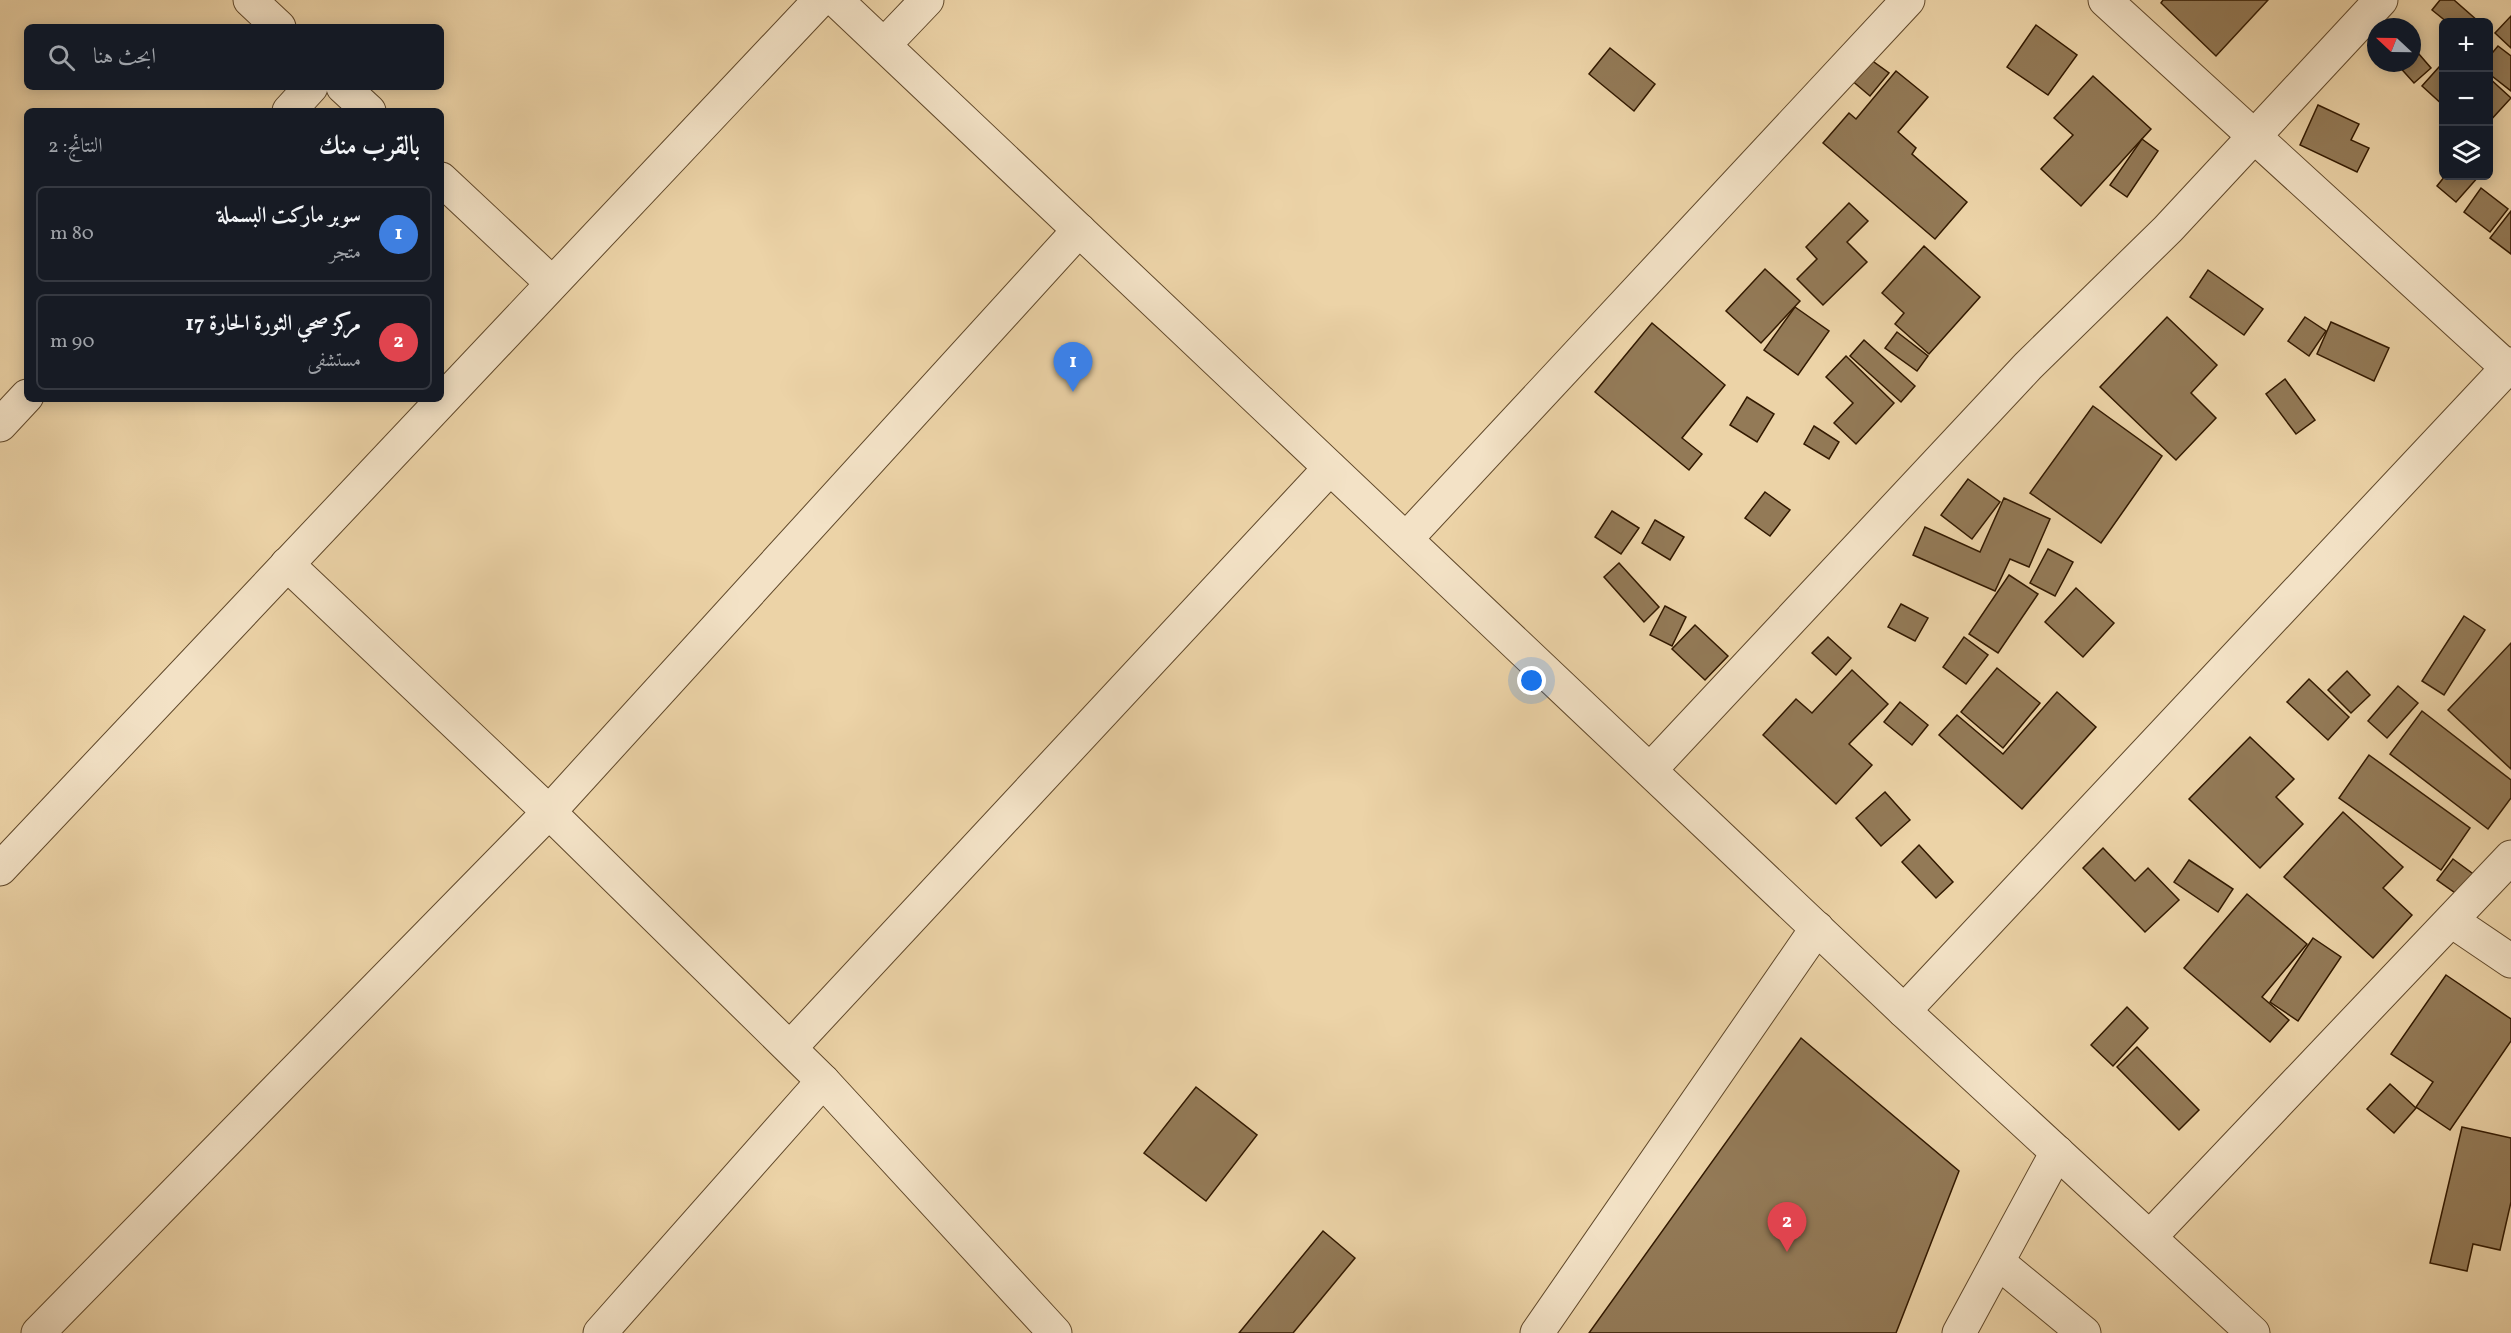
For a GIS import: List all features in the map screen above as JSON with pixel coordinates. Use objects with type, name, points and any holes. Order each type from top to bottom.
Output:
[{"type":"street","points":[[250,0],[276,24]]},
{"type":"street","points":[[444,398],[820,0]]},
{"type":"street","points":[[836,0],[1904,1011],[2253,1333]]},
{"type":"street","points":[[884,45],[927,0]]},
{"type":"street","points":[[1406,539],[1908,0]]},
{"type":"street","points":[[1904,1011],[2510,368],[2105,0]]},
{"type":"street","points":[[1650,770],[2028,366],[2168,229],[2381,0]]},
{"type":"street","points":[[292,108],[308,90]]},
{"type":"street","points":[[346,90],[366,108]]},
{"type":"street","points":[[444,182],[552,283]]},
{"type":"street","points":[[38,1333],[549,812],[1079,230]]},
{"type":"street","points":[[0,425],[24,399]]},
{"type":"street","points":[[0,869],[440,402]]},
{"type":"street","points":[[790,1048],[1330,468]]},
{"type":"street","points":[[287,564],[549,812],[823,1081],[1055,1333]]},
{"type":"street","points":[[2150,1237],[2511,857]]},
{"type":"street","points":[[2452,921],[2511,961]]},
{"type":"street","points":[[1537,1333],[1817,928]]},
{"type":"street","points":[[600,1333],[823,1081]]},
{"type":"street","points":[[1959,1333],[1999,1263],[2057,1152]]},
{"type":"street","points":[[1999,1263],[2084,1333]]},
{"type":"building","points":[[2163,0],[2268,0],[2216,56],[2161,3]]},
{"type":"building","points":[[2440,0],[2454,0],[2475,18],[2442,18],[2432,10]]},
{"type":"building","points":[[2511,16],[2511,48],[2495,33]]},
{"type":"building","points":[[2036,25],[2077,55],[2048,95],[2007,67]]},
{"type":"building","points":[[2498,46],[2511,56],[2511,91],[2493,77],[2493,52]]},
{"type":"building","points":[[1610,48],[1655,84],[1634,111],[1589,74]]},
{"type":"building","points":[[2421,56],[2431,68],[2414,83],[2404,72],[2421,72]]},
{"type":"building","points":[[1867,57],[1889,73],[1870,96],[1850,79]]},
{"type":"building","points":[[2439,67],[2439,101],[2422,86]]},
{"type":"building","points":[[1896,71],[1928,97],[1898,132],[1916,148],[1912,154],[1967,202],[1935,239],[1823,143],[1849,113],[1856,119]]},
{"type":"building","points":[[2093,76],[2151,129],[2081,206],[2041,169],[2073,135],[2054,118]]},
{"type":"building","points":[[2493,82],[2511,98],[2493,118]]},
{"type":"building","points":[[2318,105],[2359,124],[2351,140],[2369,148],[2357,172],[2300,145]]},
{"type":"building","points":[[2142,139],[2158,151],[2127,197],[2110,185]]},
{"type":"building","points":[[2442,180],[2475,180],[2456,202],[2437,186]]},
{"type":"building","points":[[2481,188],[2508,209],[2490,232],[2464,212]]},
{"type":"building","points":[[1849,203],[1868,221],[1847,242],[1867,262],[1823,305],[1797,279],[1817,259],[1806,247]]},
{"type":"building","points":[[2511,211],[2511,254],[2490,238]]},
{"type":"building","points":[[1924,246],[1980,297],[1929,354],[1895,324],[1904,313],[1882,293]]},
{"type":"building","points":[[1765,269],[1800,301],[1761,343],[1726,311]]},
{"type":"building","points":[[2208,270],[2263,309],[2244,335],[2190,297]]},
{"type":"building","points":[[1795,307],[1829,331],[1798,375],[1764,350]]},
{"type":"building","points":[[2167,317],[2217,365],[2191,393],[2216,418],[2176,460],[2100,387]]},
{"type":"building","points":[[2305,317],[2326,331],[2309,356],[2288,341]]},
{"type":"building","points":[[2331,322],[2389,348],[2374,381],[2317,354]]},
{"type":"building","points":[[1652,323],[1725,385],[1682,438],[1702,454],[1689,470],[1595,392]]},
{"type":"building","points":[[1897,332],[1928,356],[1917,371],[1885,348]]},
{"type":"building","points":[[1864,340],[1915,386],[1901,402],[1850,356]]},
{"type":"building","points":[[1846,356],[1894,403],[1856,444],[1834,423],[1853,403],[1826,377]]},
{"type":"building","points":[[2285,379],[2315,420],[2296,434],[2266,394]]},
{"type":"building","points":[[1747,397],[1774,414],[1757,442],[1730,425]]},
{"type":"building","points":[[2093,406],[2162,456],[2101,543],[2030,493]]},
{"type":"building","points":[[1814,426],[1839,442],[1829,459],[1804,444]]},
{"type":"building","points":[[1968,479],[2000,502],[1972,539],[1941,515]]},
{"type":"building","points":[[1765,492],[1790,510],[1770,536],[1745,518]]},
{"type":"building","points":[[2004,498],[2050,519],[2029,567],[2010,559],[1995,591],[1913,555],[1925,527],[1980,552]]},
{"type":"building","points":[[1612,511],[1639,528],[1621,554],[1595,537]]},
{"type":"building","points":[[1655,520],[1684,537],[1670,560],[1642,543]]},
{"type":"building","points":[[2048,549],[2073,562],[2055,596],[2030,583]]},
{"type":"building","points":[[1619,563],[1659,607],[1644,622],[1604,577]]},
{"type":"building","points":[[2009,575],[2038,594],[1998,653],[1969,634]]},
{"type":"building","points":[[2076,588],[2114,623],[2083,657],[2045,622]]},
{"type":"building","points":[[1901,604],[1928,618],[1915,641],[1888,627]]},
{"type":"building","points":[[1665,606],[1686,617],[1672,646],[1650,635]]},
{"type":"building","points":[[2464,616],[2485,630],[2444,695],[2422,681]]},
{"type":"building","points":[[1695,625],[1728,656],[1705,680],[1672,649]]},
{"type":"building","points":[[1828,637],[1851,658],[1836,675],[1812,653]]},
{"type":"building","points":[[1964,637],[1988,655],[1966,684],[1943,667]]},
{"type":"building","points":[[2511,643],[2511,769],[2448,710]]},
{"type":"building","points":[[1997,668],[2040,703],[2003,748],[1961,712]]},
{"type":"building","points":[[1852,670],[1888,704],[1849,744],[1872,765],[1836,804],[1763,735],[1796,699],[1812,713]]},
{"type":"building","points":[[2347,671],[2370,695],[2351,713],[2328,690]]},
{"type":"building","points":[[2309,679],[2349,717],[2328,740],[2287,702]]},
{"type":"building","points":[[2398,686],[2418,703],[2387,738],[2368,721]]},
{"type":"building","points":[[2057,692],[2096,727],[2022,809],[1939,735],[1957,715],[2003,754]]},
{"type":"building","points":[[1900,702],[1928,725],[1912,745],[1884,722]]},
{"type":"building","points":[[2422,711],[2511,780],[2511,798],[2488,829],[2390,754]]},
{"type":"building","points":[[2250,737],[2294,779],[2276,797],[2303,824],[2260,868],[2189,799]]},
{"type":"building","points":[[2369,755],[2470,828],[2441,870],[2339,798]]},
{"type":"building","points":[[1885,792],[1910,820],[1881,846],[1856,818]]},
{"type":"building","points":[[2343,812],[2403,867],[2383,888],[2412,915],[2373,958],[2284,877]]},
{"type":"building","points":[[1919,845],[1953,882],[1936,898],[1902,862]]},
{"type":"building","points":[[2103,848],[2135,881],[2148,868],[2179,900],[2145,932],[2083,868]]},
{"type":"building","points":[[2453,859],[2484,882],[2468,902],[2437,880]]},
{"type":"building","points":[[2189,860],[2233,889],[2218,912],[2174,882]]},
{"type":"building","points":[[2247,894],[2307,944],[2262,997],[2289,1020],[2270,1042],[2184,968]]},
{"type":"building","points":[[2313,938],[2341,957],[2298,1021],[2270,1002]]},
{"type":"building","points":[[2446,975],[2511,1019],[2511,1041],[2450,1130],[2416,1107],[2433,1082],[2391,1054]]},
{"type":"building","points":[[2127,1007],[2148,1028],[2113,1066],[2091,1045]]},
{"type":"building","points":[[1801,1038],[1959,1171],[1896,1333],[1589,1333]]},
{"type":"building","points":[[2137,1047],[2199,1110],[2179,1130],[2117,1067]]},
{"type":"building","points":[[2390,1084],[2416,1108],[2394,1133],[2367,1109]]},
{"type":"building","points":[[1196,1087],[1257,1135],[1206,1201],[1144,1153]]},
{"type":"building","points":[[2462,1127],[2511,1138],[2511,1202],[2500,1250],[2473,1244],[2467,1271],[2430,1263]]},
{"type":"building","points":[[1323,1231],[1355,1258],[1293,1333],[1239,1333]]},
{"type":"place","name":"سوبر ماركت البسملة","points":[[1073,392]]},
{"type":"place","name":"مركز صحي الثورة الحارة 17","points":[[1787,1252]]}]
